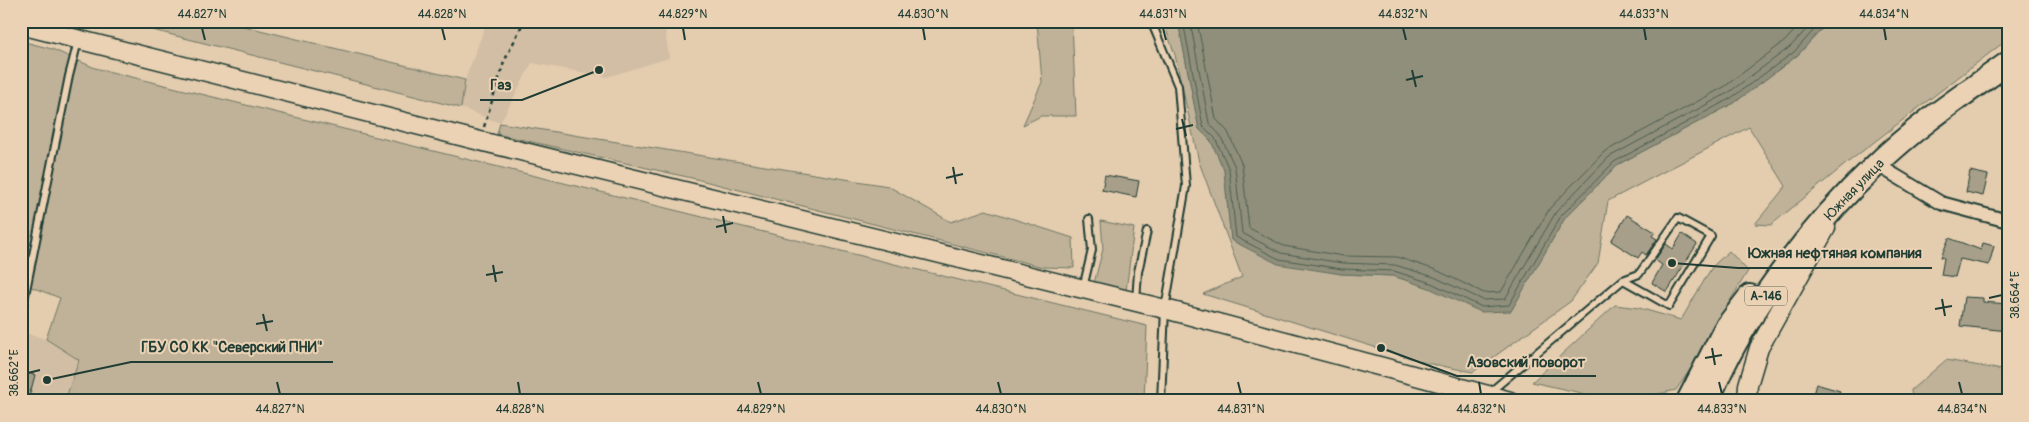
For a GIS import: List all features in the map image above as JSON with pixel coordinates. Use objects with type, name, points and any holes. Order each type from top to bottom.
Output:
[{"type":"highway","name":"Южная улица","points":[[1708,401],[1719,372],[1750,319],[1790,260],[1841,201],[1872,169],[1938,113],[2008,63]]},
{"type":"highway","points":[[1688,401],[1725,329],[1796,235],[1872,169]]},
{"type":"street","points":[[21,25],[480,141],[1165,309],[1510,401]]},
{"type":"street","points":[[1872,169],[1941,203],[2008,221]]},
{"type":"street","points":[[1747,401],[1748,385],[1760,348],[1841,201]]},
{"type":"lane","points":[[1151,21],[1178,86],[1186,186],[1165,309],[1161,401]]},
{"type":"lane","points":[[21,315],[78,40]]},
{"type":"lane","points":[[1488,394],[1623,280],[1639,274],[1678,218],[1711,236],[1669,306],[1623,280]]},
{"type":"lane","points":[[1082,289],[1092,250],[1089,219]]},
{"type":"lane","points":[[1136,302],[1138,272],[1147,231]]},
{"type":"path","points":[[480,141],[504,62],[524,21]]},
{"type":"shaded area","points":[[117,21],[223,21],[465,80],[461,108]]},
{"type":"shaded area","points":[[487,21],[664,21],[669,58],[607,77],[532,63],[500,123],[461,108],[465,80]]},
{"type":"shaded area","points":[[1037,21],[1072,21],[1076,116],[1041,116],[1023,125],[1042,82]]},
{"type":"shaded area","points":[[1163,21],[1178,21],[1199,129],[1211,141],[1224,170],[1231,240],[1341,274],[1393,276],[1511,311],[1565,218],[1617,165],[1734,103],[1798,55],[1829,21],[2008,21],[2008,39],[1847,163],[1771,225],[1755,224],[1786,186],[1749,127],[1608,201],[1598,263],[1571,301],[1473,372],[1426,363],[1203,294],[1242,277],[1199,162],[1175,55]]},
{"type":"shaded area","points":[[21,41],[52,49],[95,68],[1147,326],[1144,401],[65,401],[79,360],[46,339],[60,298],[21,283]]},
{"type":"shaded area","points":[[500,123],[888,186],[951,222],[986,210],[1073,238],[1074,268],[1043,267],[696,179],[497,134]]},
{"type":"shaded area","points":[[1101,221],[1134,228],[1125,299],[1092,291],[1103,249]]},
{"type":"shaded area","points":[[1729,251],[1748,271],[1716,324],[1705,348],[1676,390],[1627,401],[1617,401],[1532,382],[1615,305],[1639,308],[1681,320],[1712,267]]},
{"type":"shaded area","points":[[21,332],[46,339],[79,360],[65,401],[21,401]]},
{"type":"shaded area","points":[[1946,360],[2008,371],[2008,401],[1912,401],[1911,390]]},
{"type":"water","points":[[1178,21],[1829,21],[1798,55],[1734,103],[1617,165],[1565,218],[1511,311],[1481,312],[1429,288],[1393,276],[1341,274],[1278,264],[1231,240],[1224,170],[1211,141],[1199,129]]},
{"type":"building","points":[[1970,171],[1988,175],[1983,196],[1966,192]]},
{"type":"building","points":[[1105,175],[1139,181],[1136,197],[1102,190]]},
{"type":"building","points":[[1627,215],[1655,232],[1652,236],[1657,239],[1646,255],[1642,252],[1638,258],[1611,241]]},
{"type":"building","points":[[1682,234],[1697,244],[1667,292],[1652,283],[1662,265],[1655,260],[1666,244],[1673,249]]},
{"type":"building","points":[[1949,238],[1981,250],[1983,243],[1994,246],[1989,265],[1960,259],[1955,277],[1941,275],[1944,258],[1941,257]]},
{"type":"building","points":[[1964,297],[1983,298],[1983,302],[2008,304],[2008,331],[1960,326]]},
{"type":"building","points":[[24,372],[35,375],[28,401],[21,401],[21,383]]},
{"type":"building","points":[[1816,384],[1840,391],[1837,401],[1811,401]]},
{"type":"place","name":"Газ","points":[[599,70]]},
{"type":"place","name":"Южная нефтяная компания","points":[[1672,263]]},
{"type":"place","name":"Азовский поворот","points":[[1381,348]]},
{"type":"place","name":"ГБУ СО КК \"Северский ПНИ\"","points":[[47,380]]}]
